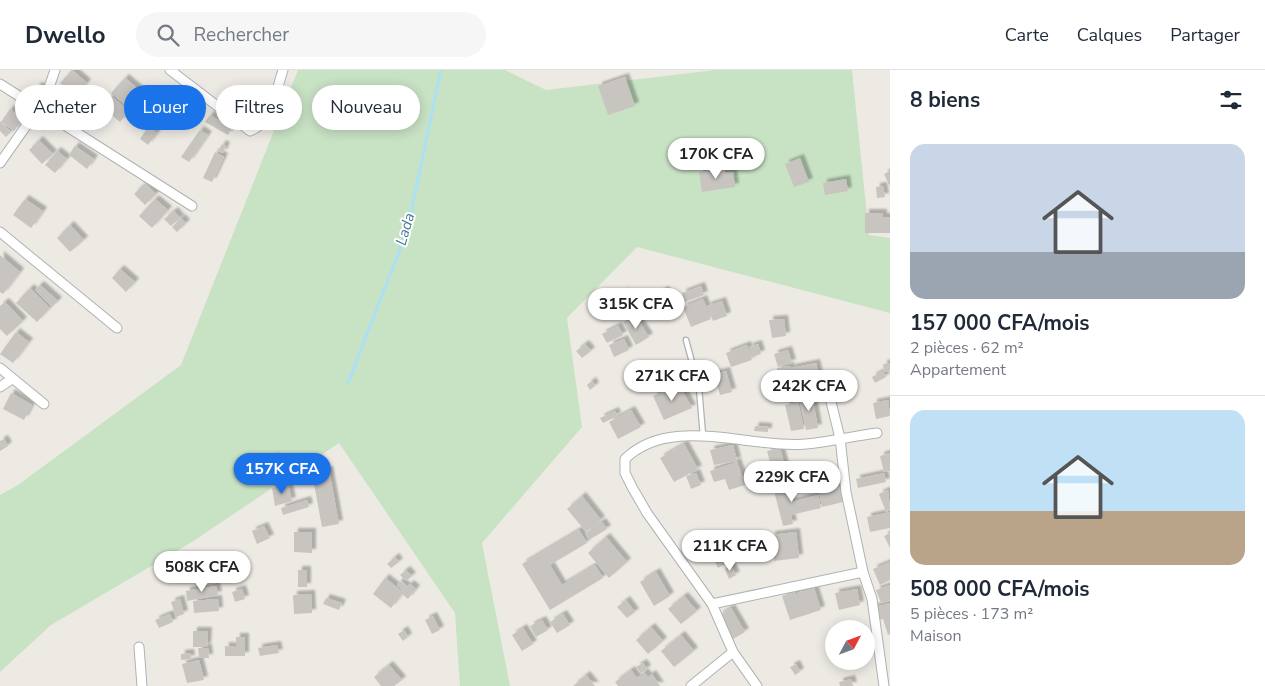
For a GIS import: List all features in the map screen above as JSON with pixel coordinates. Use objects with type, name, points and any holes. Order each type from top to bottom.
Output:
[{"type":"street","points":[[49,85],[55,70]]},
{"type":"street","points":[[170,70],[250,131],[259,128],[266,118],[283,70]]},
{"type":"street","points":[[0,84],[15,94]]},
{"type":"street","points":[[0,163],[24,130]]},
{"type":"street","points":[[71,130],[192,206]]},
{"type":"street","points":[[0,232],[117,328]]},
{"type":"street","points":[[0,368],[44,404]]},
{"type":"street","points":[[0,386],[12,379]]},
{"type":"street","points":[[831,402],[840,438],[846,492],[863,572],[872,599],[884,686]]},
{"type":"street","points":[[757,686],[733,652],[712,604],[647,513],[625,473],[625,459],[634,450],[673,437],[702,436],[760,444],[806,444],[877,433]]},
{"type":"street","points":[[712,604],[863,572]]},
{"type":"street","points":[[139,647],[142,686]]},
{"type":"street","points":[[691,686],[733,652]]},
{"type":"lane","points":[[686,340],[699,388],[702,436]]},
{"type":"green space","points":[[298,70],[505,70],[546,90],[716,70],[852,70],[869,235],[890,238],[890,313],[637,247],[567,318],[582,427],[482,543],[510,686],[460,686],[455,613],[339,443],[192,542],[51,625],[0,672],[0,495],[18,485],[181,365],[274,130],[302,130],[302,85],[292,85]]},
{"type":"building","points":[[72,70],[87,83],[85,85],[62,85],[60,83]]},
{"type":"building","points":[[625,77],[635,106],[608,115],[598,86]]},
{"type":"building","points":[[125,78],[133,85],[124,85],[124,104],[114,95],[114,90]]},
{"type":"building","points":[[114,98],[124,107],[124,117],[120,122],[114,117]]},
{"type":"building","points":[[10,109],[15,113],[14,131],[1,122]]},
{"type":"building","points":[[210,115],[216,119],[216,128],[206,123]]},
{"type":"building","points":[[0,121],[11,132],[6,137],[0,131]]},
{"type":"building","points":[[146,130],[152,130],[157,133],[148,145],[140,139]]},
{"type":"building","points":[[200,130],[208,135],[189,162],[181,157]]},
{"type":"building","points":[[219,130],[231,130],[228,135]]},
{"type":"building","points":[[39,140],[53,154],[42,164],[29,150]]},
{"type":"building","points":[[222,144],[226,146],[223,153],[218,151]]},
{"type":"building","points":[[75,146],[94,159],[87,169],[69,155]]},
{"type":"building","points":[[57,151],[67,159],[55,173],[45,165]]},
{"type":"building","points":[[215,152],[224,157],[212,182],[203,178]]},
{"type":"building","points":[[800,158],[809,182],[794,187],[785,164]]},
{"type":"building","points":[[725,168],[725,173],[733,172],[735,187],[702,192],[699,172]]},
{"type":"building","points":[[890,171],[890,187],[884,174]]},
{"type":"building","points":[[846,179],[848,191],[825,195],[823,183]]},
{"type":"building","points":[[145,183],[156,194],[145,205],[134,194]]},
{"type":"building","points":[[883,186],[885,197],[877,198],[876,187]]},
{"type":"building","points":[[25,199],[43,211],[31,228],[13,215]]},
{"type":"building","points":[[155,199],[168,210],[152,228],[139,216]]},
{"type":"building","points":[[174,211],[180,218],[171,226],[164,219]]},
{"type":"building","points":[[865,213],[883,213],[883,217],[890,217],[890,233],[865,233]]},
{"type":"building","points":[[181,218],[186,223],[177,232],[172,227]]},
{"type":"building","points":[[70,225],[84,240],[70,252],[57,238]]},
{"type":"building","points":[[0,255],[20,272],[3,294],[0,292]]},
{"type":"building","points":[[120,269],[135,282],[126,292],[112,278]]},
{"type":"building","points":[[40,285],[58,301],[52,307],[35,290]]},
{"type":"building","points":[[701,286],[704,295],[685,302],[682,293]]},
{"type":"building","points":[[30,288],[50,308],[37,322],[16,303]]},
{"type":"building","points":[[665,290],[670,300],[654,307],[649,298]]},
{"type":"building","points":[[625,292],[629,300],[638,296],[642,303],[623,314],[614,299]]},
{"type":"building","points":[[703,299],[711,319],[691,327],[683,307]]},
{"type":"building","points":[[722,301],[727,316],[713,321],[707,306]]},
{"type":"building","points":[[5,302],[23,321],[7,336],[0,329],[0,306]]},
{"type":"building","points":[[635,315],[649,337],[636,345],[623,322]]},
{"type":"building","points":[[784,319],[786,336],[772,338],[769,320]]},
{"type":"building","points":[[618,326],[623,335],[607,343],[602,334]]},
{"type":"building","points":[[16,332],[29,342],[13,363],[0,354]]},
{"type":"building","points":[[624,339],[629,350],[614,357],[609,345]]},
{"type":"building","points":[[585,344],[591,351],[582,358],[576,351]]},
{"type":"building","points":[[758,344],[761,354],[752,357],[749,347]]},
{"type":"building","points":[[747,345],[752,360],[731,367],[726,353]]},
{"type":"building","points":[[788,350],[792,363],[778,367],[774,354]]},
{"type":"building","points":[[816,363],[822,389],[797,394],[791,368]]},
{"type":"building","points":[[890,363],[890,371],[884,372],[883,364]]},
{"type":"building","points":[[790,366],[793,381],[780,383],[777,368]]},
{"type":"building","points":[[726,371],[732,392],[720,395],[714,374]]},
{"type":"building","points":[[883,371],[886,377],[875,383],[872,377]]},
{"type":"building","points":[[592,381],[595,386],[590,390],[587,385]]},
{"type":"building","points":[[668,381],[671,386],[661,390],[659,385]]},
{"type":"building","points":[[679,385],[692,408],[664,420],[653,396]]},
{"type":"building","points":[[11,393],[32,405],[24,420],[3,409]]},
{"type":"building","points":[[812,395],[818,428],[806,430],[799,398]]},
{"type":"building","points":[[888,400],[890,416],[876,419],[873,403]]},
{"type":"building","points":[[798,402],[804,429],[791,431],[785,405]]},
{"type":"building","points":[[631,410],[641,427],[618,439],[609,422]]},
{"type":"building","points":[[615,411],[617,416],[603,423],[600,418]]},
{"type":"building","points":[[755,426],[768,427],[768,432],[754,431]]},
{"type":"building","points":[[4,439],[8,446],[0,451],[0,441]]},
{"type":"building","points":[[684,444],[698,469],[674,482],[660,458]]},
{"type":"building","points":[[733,445],[737,461],[714,465],[710,450]]},
{"type":"building","points":[[780,448],[788,478],[775,481],[767,451]]},
{"type":"building","points":[[890,453],[890,471],[884,472],[880,456]]},
{"type":"building","points":[[275,457],[285,482],[274,486],[264,461]]},
{"type":"building","points":[[737,462],[745,485],[729,490],[725,479],[714,482],[710,471]]},
{"type":"building","points":[[329,470],[339,524],[322,527],[312,473]]},
{"type":"building","points":[[696,473],[701,485],[691,489],[686,476]]},
{"type":"building","points":[[884,473],[886,482],[858,488],[856,479]]},
{"type":"building","points":[[785,479],[791,502],[818,495],[821,508],[791,515],[793,524],[783,526],[772,483]]},
{"type":"building","points":[[288,484],[292,501],[275,506],[272,488]]},
{"type":"building","points":[[839,486],[843,502],[822,507],[819,491]]},
{"type":"building","points":[[888,490],[890,510],[886,512],[879,494]]},
{"type":"building","points":[[582,496],[601,520],[586,532],[567,509]]},
{"type":"building","points":[[307,500],[309,507],[283,515],[281,508]]},
{"type":"building","points":[[890,512],[890,528],[870,532],[867,517]]},
{"type":"building","points":[[602,522],[607,529],[589,540],[585,533]]},
{"type":"building","points":[[264,526],[270,538],[257,544],[252,531]]},
{"type":"building","points":[[579,530],[587,543],[550,565],[562,585],[595,565],[603,578],[550,610],[522,564]]},
{"type":"building","points":[[294,532],[312,532],[312,553],[294,552]]},
{"type":"building","points":[[796,532],[799,558],[774,561],[771,535]]},
{"type":"building","points":[[890,533],[890,548],[884,536]]},
{"type":"building","points":[[606,537],[627,562],[609,578],[588,553]]},
{"type":"building","points":[[720,546],[729,562],[718,568],[713,558],[706,562],[702,556]]},
{"type":"building","points":[[395,557],[399,562],[391,568],[387,564]]},
{"type":"building","points":[[224,562],[226,571],[217,574],[214,565]]},
{"type":"building","points":[[890,562],[890,580],[880,585],[873,569]]},
{"type":"building","points":[[731,566],[736,575],[729,579],[725,569]]},
{"type":"building","points":[[298,570],[307,570],[307,587],[298,587]]},
{"type":"building","points":[[406,570],[412,576],[406,581],[400,575]]},
{"type":"building","points":[[656,572],[670,596],[654,606],[640,582]]},
{"type":"building","points":[[385,578],[403,592],[410,584],[416,589],[408,599],[402,594],[391,608],[373,594]]},
{"type":"building","points":[[400,581],[407,587],[403,591],[397,585]]},
{"type":"building","points":[[890,585],[890,600],[881,603],[876,590]]},
{"type":"building","points":[[216,586],[218,595],[187,601],[186,591]]},
{"type":"building","points":[[814,588],[821,610],[790,620],[782,596],[795,591],[803,612],[797,593]]},
{"type":"building","points":[[242,589],[245,599],[235,602],[232,592]]},
{"type":"building","points":[[857,589],[860,605],[839,610],[835,593]]},
{"type":"building","points":[[311,594],[312,613],[294,614],[293,595]]},
{"type":"building","points":[[684,596],[697,611],[681,624],[668,609]]},
{"type":"building","points":[[326,598],[342,603],[339,610],[323,604]]},
{"type":"building","points":[[180,599],[184,614],[176,617],[171,602]]},
{"type":"building","points":[[218,599],[219,611],[194,613],[193,601]]},
{"type":"building","points":[[626,600],[635,612],[627,618],[617,607]]},
{"type":"building","points":[[890,603],[890,634],[888,635],[883,619],[876,621],[872,608]]},
{"type":"building","points":[[731,608],[745,632],[733,639],[719,615]]},
{"type":"building","points":[[170,614],[173,622],[159,628],[155,620]]},
{"type":"building","points":[[563,614],[570,625],[557,633],[550,622]]},
{"type":"building","points":[[433,616],[440,630],[432,634],[425,620]]},
{"type":"building","points":[[542,620],[548,630],[536,637],[530,626]]},
{"type":"building","points":[[651,627],[663,641],[648,654],[636,640]]},
{"type":"building","points":[[523,628],[533,644],[522,651],[512,635]]},
{"type":"building","points":[[404,630],[408,637],[403,641],[398,634]]},
{"type":"building","points":[[193,631],[208,631],[207,647],[193,647]]},
{"type":"building","points":[[681,635],[694,651],[674,667],[661,651]]},
{"type":"building","points":[[236,637],[245,637],[245,656],[225,656],[225,646],[236,647]]},
{"type":"building","points":[[277,645],[279,653],[260,656],[258,648]]},
{"type":"building","points":[[198,648],[208,648],[209,658],[199,658]]},
{"type":"building","points":[[190,653],[191,659],[181,660],[181,654]]},
{"type":"building","points":[[199,660],[204,680],[187,683],[182,664]]},
{"type":"building","points":[[643,663],[647,669],[641,673],[636,667]]},
{"type":"building","points":[[796,664],[800,672],[795,675],[790,667]]},
{"type":"building","points":[[389,665],[402,680],[394,686],[381,686],[374,677]]},
{"type":"building","points":[[631,670],[637,678],[644,672],[648,677],[652,674],[660,686],[618,686],[615,682]]},
{"type":"building","points":[[586,675],[595,686],[573,686]]},
{"type":"building","points":[[851,679],[853,686],[840,686],[839,682]]},
{"type":"waterway","name":"Lada","points":[[348,383],[407,231],[441,70]]}]
